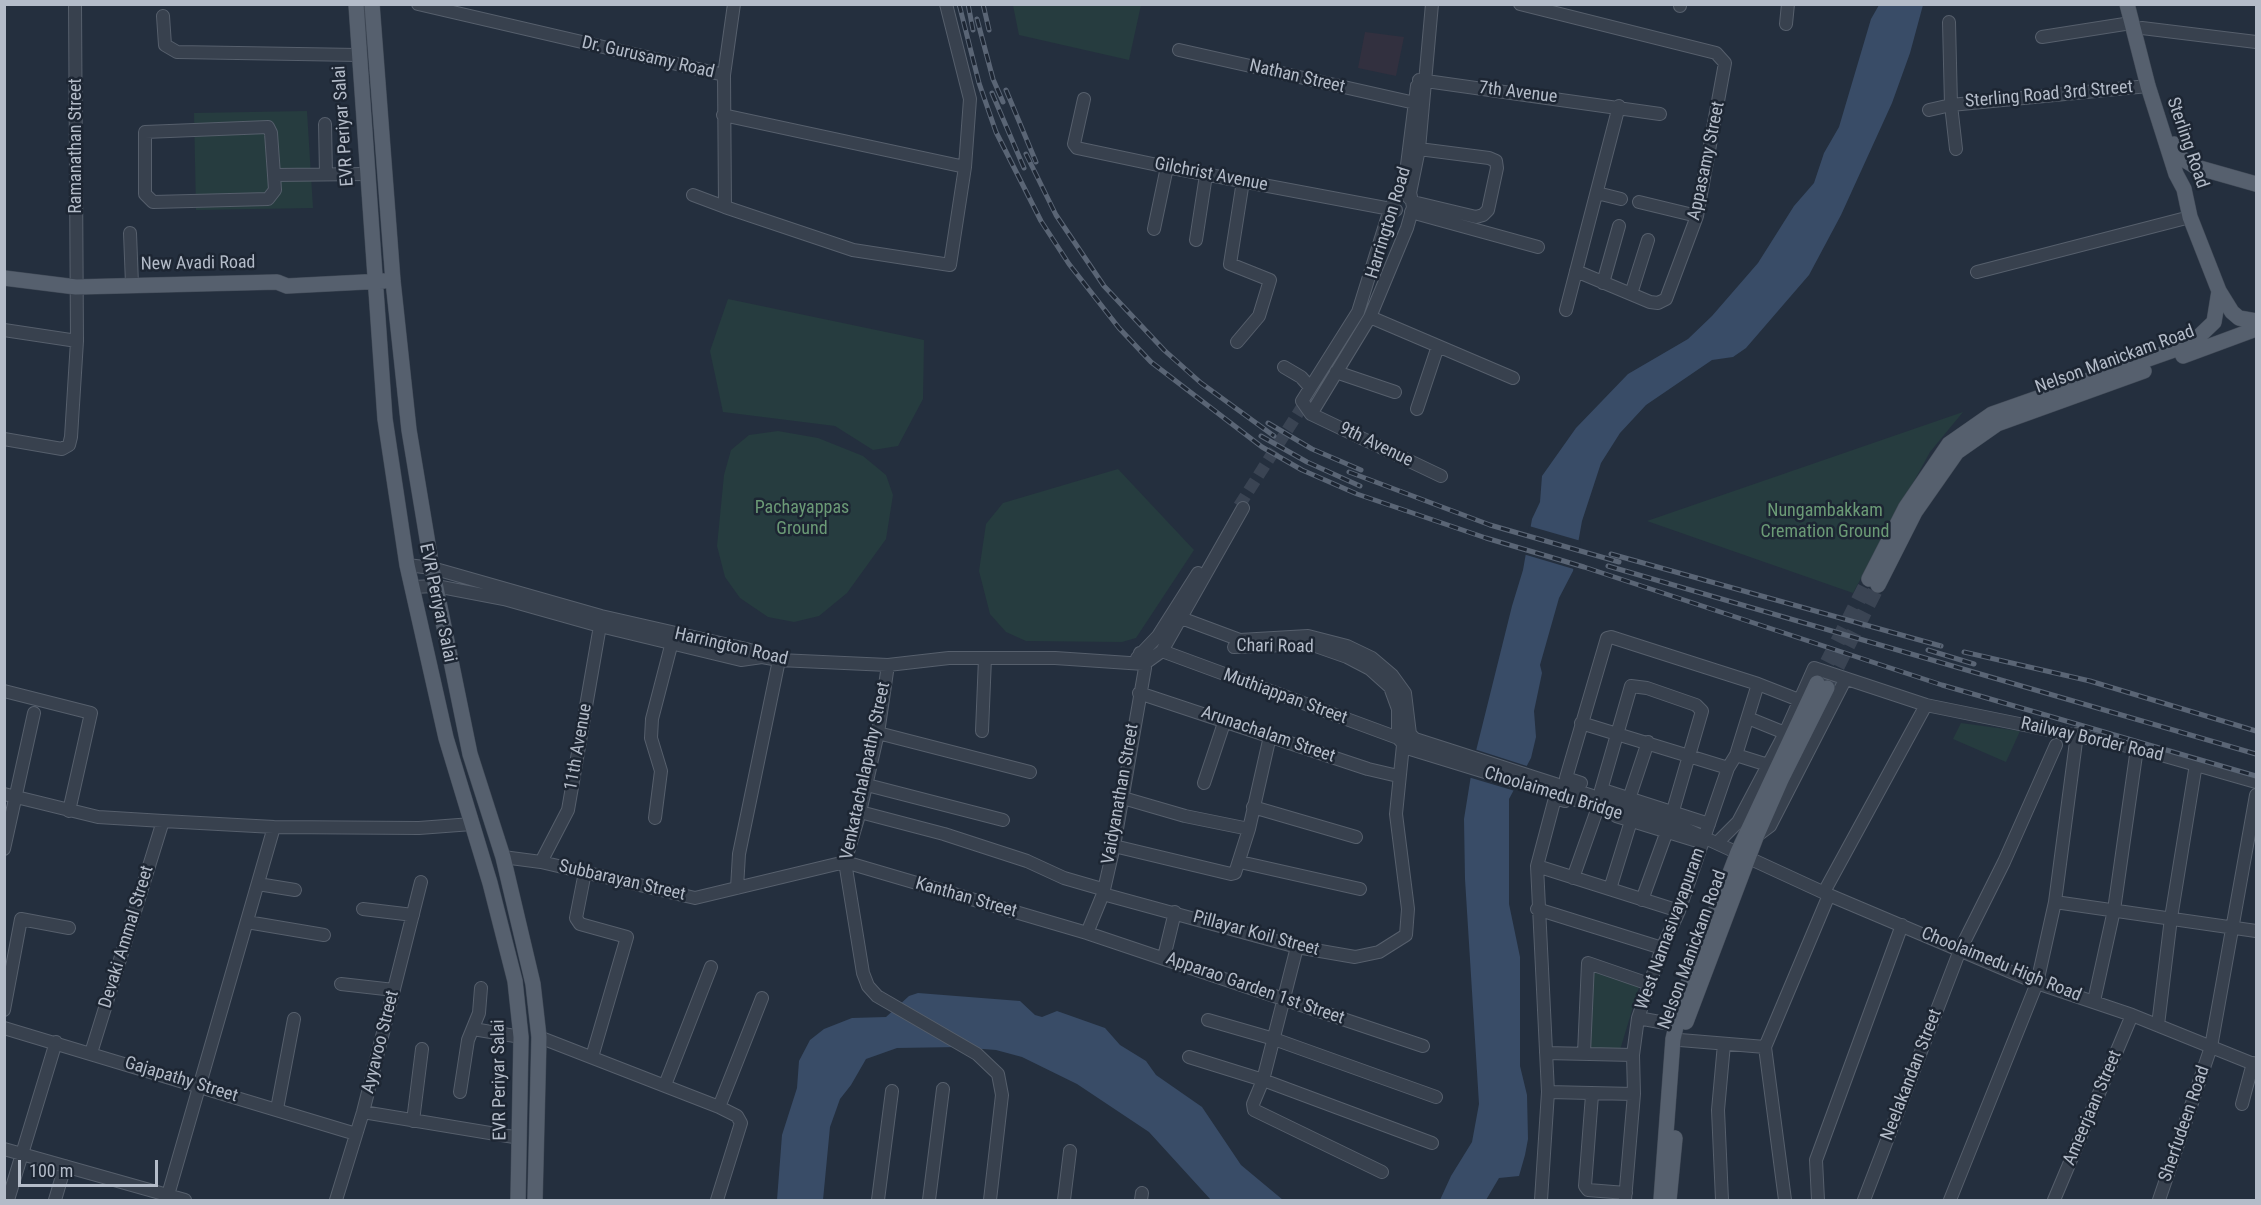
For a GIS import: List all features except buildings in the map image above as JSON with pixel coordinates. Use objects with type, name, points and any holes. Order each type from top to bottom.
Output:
[{"type":"main road","name":"EVR Periyar Salai","points":[[356,4],[384,419],[407,565],[446,738],[515,981],[521,1037],[518,1200]]},
{"type":"main road","name":"EVR Periyar Salai","points":[[372,4],[392,276],[409,430],[432,568],[470,754],[503,857],[533,984],[539,1037],[535,1200]]},
{"type":"main road","name":"Sterling Road","points":[[2127,4],[2137,26],[2178,156],[2196,167],[2219,173]]},
{"type":"main road","name":"Sterling Road","points":[[2137,4],[2137,26],[2148,86],[2176,174],[2184,189],[2190,217],[2219,291],[2232,312],[2240,318],[2256,321]]},
{"type":"main road","points":[[2184,189],[2189,179],[2197,174],[2219,173],[2256,184]]},
{"type":"main road","name":"New Avadi Road","points":[[4,278],[76,287],[277,282],[287,276],[374,277]]},
{"type":"main road","points":[[374,277],[392,276]]},
{"type":"main road","name":"Nelson Manickam Road","points":[[1986,425],[1992,414],[2191,344],[2214,322],[2219,291]]},
{"type":"main road","name":"Nelson Manickam Road","points":[[1986,425],[1997,424],[2256,329]]},
{"type":"main road","points":[[1874,582],[1916,512],[1957,452],[1986,425]]},
{"type":"main road","points":[[1822,685],[1756,837],[1743,854],[1822,685]]},
{"type":"main road","name":"Nelson Manickam Road","points":[[1661,1200],[1676,1025],[1683,993],[1743,854]]},
{"type":"main road","name":"Nelson Manickam Road","points":[[1669,1200],[1673,1176],[1680,1040],[1743,854]]},
{"type":"street","name":"Ramanathan Street","points":[[4,439],[62,448],[69,445],[77,341],[75,4]]},
{"type":"street","name":"Dr. Gurusamy Road","points":[[418,4],[724,75],[725,207]]},
{"type":"street","points":[[724,75],[734,4]]},
{"type":"street","points":[[693,195],[853,250],[950,265],[965,167],[970,99],[946,4]]},
{"type":"street","name":"Harrington Road","points":[[1311,414],[1303,399],[1362,312],[1404,203],[1415,103],[1421,80],[1425,4]]},
{"type":"street","points":[[1311,414],[1370,316],[1404,203],[1419,149],[1421,80],[1432,4]]},
{"type":"street","name":"Appasamy Street","points":[[1520,4],[1557,9],[1716,52],[1725,63],[1697,216],[1666,299],[1654,302],[1631,294]]},
{"type":"street","points":[[1786,24],[1788,4]]},
{"type":"street","points":[[163,16],[165,45],[177,52],[358,55]]},
{"type":"street","points":[[1949,22],[1951,105],[1956,149]]},
{"type":"street","points":[[2042,37],[2137,26],[2256,42]]},
{"type":"street","name":"Nathan Street","points":[[1179,50],[1415,103]]},
{"type":"street","name":"7th Avenue","points":[[1421,80],[1619,106],[1660,114]]},
{"type":"street","name":"Sterling Road 3rd Street","points":[[1929,110],[1951,105],[2148,86]]},
{"type":"street","name":"Gilchrist Avenue","points":[[1084,99],[1074,146],[1243,182],[1404,203]]},
{"type":"street","points":[[1566,310],[1619,106]]},
{"type":"street","points":[[723,115],[965,167]]},
{"type":"street","points":[[326,124],[326,174]]},
{"type":"street","points":[[268,127],[272,133],[274,175],[275,190],[268,199],[153,202],[145,194],[145,132],[268,127]]},
{"type":"street","points":[[1404,203],[1476,217],[1484,215],[1488,210],[1497,168],[1496,161],[1489,158],[1419,149]]},
{"type":"street","points":[[1154,229],[1167,167]]},
{"type":"street","points":[[274,175],[367,174]]},
{"type":"street","points":[[1196,240],[1206,174]]},
{"type":"street","points":[[1237,342],[1259,316],[1270,280],[1230,264],[1243,182]]},
{"type":"street","points":[[1597,193],[1621,199]]},
{"type":"street","points":[[1639,201],[1697,216]]},
{"type":"street","points":[[1404,203],[1538,247]]},
{"type":"street","points":[[1977,272],[2190,217]]},
{"type":"street","points":[[1603,283],[1619,226]]},
{"type":"street","points":[[130,233],[132,284]]},
{"type":"street","points":[[1576,272],[1631,294],[1648,240]]},
{"type":"street","points":[[1370,316],[1513,378]]},
{"type":"street","points":[[4,330],[77,341]]},
{"type":"street","points":[[1417,409],[1438,346]]},
{"type":"street","points":[[1284,367],[1311,388]]},
{"type":"street","points":[[1336,372],[1395,392]]},
{"type":"street","name":"9th Avenue","points":[[1311,414],[1441,476]]},
{"type":"street","points":[[1241,507],[1162,651],[1139,659],[1158,636],[1241,507]]},
{"type":"street","points":[[407,565],[432,568],[600,621]]},
{"type":"street","points":[[412,587],[436,586],[600,621]]},
{"type":"street","name":"Harrington Road","points":[[600,621],[673,639],[754,651],[762,657],[779,660],[888,665],[949,658],[1139,659]]},
{"type":"street","name":"11th Avenue","points":[[542,862],[568,810],[600,621]]},
{"type":"street","name":"Chari Road","points":[[1180,621],[1240,640],[1308,636],[1347,646],[1364,654],[1392,675],[1405,693],[1404,739],[1398,776],[1396,814],[1408,909],[1406,935]]},
{"type":"street","points":[[1705,834],[1672,814],[1566,778],[1604,643],[1611,637],[1758,684],[1799,700]]},
{"type":"street","points":[[655,818],[661,771],[651,738],[652,719],[673,639]]},
{"type":"street","name":"Muthiappan Street","points":[[1162,651],[1404,739]]},
{"type":"street","points":[[982,731],[985,658]]},
{"type":"street","name":"Vaidyanathan Street","points":[[1087,933],[1102,891],[1114,846],[1139,693],[1139,659]]},
{"type":"street","points":[[736,888],[739,854],[779,660]]},
{"type":"street","name":"Venkatachalapathy Street","points":[[888,665],[878,733],[867,785],[845,862],[866,983],[880,998],[989,1063],[1000,1078],[1001,1105],[990,1200]]},
{"type":"street","name":"Railway Border Road","points":[[1718,842],[1738,822],[1785,733],[1814,668],[1926,705],[2077,734],[2137,748],[2256,782]]},
{"type":"street","points":[[1756,837],[1770,826],[1845,680]]},
{"type":"street","name":"West Namasivayapuram","points":[[1625,1197],[1634,1094],[1633,1055],[1638,1018],[1662,948],[1679,911],[1728,768],[1736,755],[1758,684]]},
{"type":"street","points":[[1601,790],[1631,686],[1647,688],[1701,707],[1702,711],[1672,814]]},
{"type":"street","points":[[4,691],[91,713],[69,811]]},
{"type":"street","name":"Arunachalam Street","points":[[1139,693],[1398,776]]},
{"type":"street","points":[[1785,1200],[1764,1047],[1826,893],[1926,705]]},
{"type":"street","points":[[4,849],[10,796],[34,712]]},
{"type":"street","points":[[1748,718],[1785,733]]},
{"type":"street","points":[[1204,783],[1225,720]]},
{"type":"street","points":[[1581,723],[1728,768]]},
{"type":"street","points":[[878,733],[1030,772]]},
{"type":"street","points":[[1950,1200],[2037,982],[2055,902],[2077,734]]},
{"type":"street","points":[[1114,846],[1235,873],[1249,829],[1270,736]]},
{"type":"street","name":"Choolaimedu Bridge","points":[[1404,739],[1424,749],[1547,786]]},
{"type":"street","points":[[1629,799],[1648,742]]},
{"type":"street","name":"Neelakandan Street","points":[[1864,1200],[1960,950],[2004,862],[2056,745]]},
{"type":"street","points":[[2094,1001],[2114,910],[2137,748]]},
{"type":"street","points":[[1736,755],[1768,765]]},
{"type":"street","points":[[2157,1024],[2171,918],[2196,764]]},
{"type":"street","points":[[867,785],[1004,820]]},
{"type":"street","name":"Choolaimedu High Road","points":[[1547,786],[1664,819],[1685,829],[1705,834],[1826,893],[1960,950],[2037,982],[2157,1024],[2255,1064]]},
{"type":"street","name":"Sherfudeen Road","points":[[2159,1200],[2211,1047],[2256,795]]},
{"type":"street","points":[[10,796],[98,817],[163,821],[274,827],[419,828],[472,824]]},
{"type":"street","points":[[1123,798],[1185,816],[1249,829]]},
{"type":"street","points":[[1541,1200],[1548,1092],[1537,909],[1537,866],[1555,798],[1667,831],[1705,834]]},
{"type":"street","points":[[1253,807],[1356,837]]},
{"type":"street","points":[[1573,878],[1597,810]]},
{"type":"street","name":"Pillayar Koil Street","points":[[860,812],[944,834],[1027,861],[1064,878],[1102,891],[1297,947],[1355,957],[1379,952],[1406,935]]},
{"type":"street","name":"Devaki Ammal Street","points":[[91,1053],[163,821]]},
{"type":"street","points":[[1610,889],[1631,821]]},
{"type":"street","points":[[168,1195],[274,827]]},
{"type":"street","points":[[1642,900],[1667,831]]},
{"type":"street","name":"Subbarayan Street","points":[[503,857],[542,862],[695,898],[845,862]]},
{"type":"street","name":"Kanthan Street","points":[[845,862],[1087,933]]},
{"type":"street","points":[[1240,862],[1360,889]]},
{"type":"street","points":[[1537,866],[1679,911]]},
{"type":"street","points":[[585,872],[576,918],[580,924],[627,938],[591,1058]]},
{"type":"street","name":"Ayyavoo Street","points":[[336,1200],[363,1112],[421,882]]},
{"type":"street","points":[[258,884],[295,890]]},
{"type":"street","points":[[2055,902],[2256,931]]},
{"type":"street","points":[[363,909],[413,915]]},
{"type":"street","points":[[1537,909],[1662,948]]},
{"type":"street","points":[[1164,957],[1175,912]]},
{"type":"street","points":[[4,1010],[21,919],[69,928]]},
{"type":"street","points":[[247,922],[324,935]]},
{"type":"street","points":[[1818,1200],[1816,1160],[1902,925]]},
{"type":"street","name":"Apparao Garden 1st Street","points":[[1087,933],[1423,1046]]},
{"type":"street","points":[[1297,947],[1263,1080],[1253,1104],[1254,1110],[1382,1172]]},
{"type":"street","points":[[1584,1053],[1588,963],[1649,984]]},
{"type":"street","points":[[665,1085],[711,967]]},
{"type":"street","points":[[341,984],[394,990]]},
{"type":"street","points":[[459,1092],[479,1012],[481,988]]},
{"type":"street","points":[[719,1107],[762,998]]},
{"type":"street","name":"Ameerjaan Street","points":[[2054,1200],[2132,1015]]},
{"type":"street","points":[[1638,1018],[1676,1025]]},
{"type":"street","points":[[277,1109],[294,1020]]},
{"type":"street","points":[[1208,1020],[1274,1039],[1436,1097]]},
{"type":"street","name":"Gajapathy Street","points":[[4,1028],[357,1134]]},
{"type":"street","points":[[473,1029],[521,1037]]},
{"type":"street","points":[[539,1037],[665,1085],[737,1116],[741,1123],[717,1200]]},
{"type":"street","points":[[1680,1040],[1764,1047]]},
{"type":"street","points":[[8,1200],[56,1042]]},
{"type":"street","points":[[1722,1200],[1718,1110],[1724,1044]]},
{"type":"street","points":[[413,1121],[422,1049]]},
{"type":"street","points":[[1546,1053],[1633,1055]]},
{"type":"street","points":[[1189,1057],[1263,1080],[1432,1143]]},
{"type":"street","points":[[2242,1104],[2255,1064]]},
{"type":"street","points":[[929,1200],[943,1089]]},
{"type":"street","points":[[878,1200],[892,1091]]},
{"type":"street","points":[[1548,1092],[1592,1095],[1634,1094]]},
{"type":"street","points":[[1592,1095],[1585,1186],[1588,1190],[1625,1197]]},
{"type":"street","points":[[363,1112],[520,1138]]},
{"type":"street","points":[[4,1149],[185,1200]]},
{"type":"street","points":[[1064,1200],[1070,1151]]},
{"type":"street","points":[[56,1200],[65,1166]]},
{"type":"shaded area","points":[[1365,32],[1404,37],[1396,76],[1358,68]]},
{"type":"green space","points":[[1013,5],[1141,5],[1129,60],[1019,35]]},
{"type":"green space","points":[[307,111],[313,208],[196,210],[194,113]]},
{"type":"green space","points":[[728,299],[924,340],[923,399],[898,446],[873,450],[835,426],[723,412],[710,351]]},
{"type":"green space","name":"Nungambakkam Cremation Ground","points":[[1963,412],[1930,452],[1853,593],[1647,521]]},
{"type":"green space","name":"Pachayappas Ground","points":[[778,431],[818,438],[863,456],[886,475],[893,495],[886,539],[847,593],[819,616],[794,622],[768,617],[740,598],[725,577],[717,546],[724,475],[731,450],[749,435]]},
{"type":"green space","points":[[1118,469],[1194,550],[1136,638],[1122,642],[1026,641],[1006,632],[990,614],[979,571],[986,524],[1003,503]]},
{"type":"green space","points":[[1961,723],[2020,731],[2006,762],[1953,739]]},
{"type":"green space","points":[[1590,971],[1639,987],[1620,1050],[1585,1048]]},
{"type":"water","points":[[1879,5],[1923,5],[1910,53],[1892,103],[1841,215],[1809,275],[1746,348],[1733,357],[1712,360],[1646,405],[1620,433],[1601,463],[1582,521],[1573,571],[1559,598],[1540,665],[1542,673],[1534,711],[1536,737],[1531,758],[1509,799],[1509,904],[1520,957],[1520,1066],[1527,1095],[1528,1139],[1525,1155],[1519,1176],[1499,1178],[1486,1200],[1440,1200],[1451,1176],[1472,1142],[1479,1104],[1465,879],[1464,819],[1473,763],[1523,570],[1532,519],[1540,502],[1542,476],[1576,428],[1628,374],[1688,339],[1712,316],[1758,263],[1794,206],[1814,183],[1824,153],[1839,127],[1871,19]]},
{"type":"water","points":[[918,993],[1020,1001],[1035,1015],[1042,1017],[1057,1011],[1105,1028],[1120,1045],[1146,1061],[1156,1075],[1202,1107],[1241,1165],[1283,1200],[1211,1200],[1149,1132],[1077,1084],[1022,1057],[996,1050],[958,1047],[897,1048],[866,1059],[840,1099],[830,1127],[823,1200],[777,1200],[782,1135],[797,1088],[799,1061],[810,1040],[824,1029],[852,1018],[886,1017],[909,996]]},
{"type":"pier","points":[[1529,526],[1581,541],[1577,570],[1523,554]]},
{"type":"pier","points":[[1474,749],[1530,767],[1515,791],[1468,777]]},
{"type":"tunnel","points":[[1239,506],[1309,396]]},
{"type":"tunnel","points":[[1817,683],[1869,579]]},
{"type":"tunnel","points":[[1827,687],[1878,585]]},
{"type":"railway","points":[[959,4],[979,83],[996,132],[1041,221],[1069,264],[1119,328],[1151,362],[1262,447],[1302,470],[1357,494],[1486,538],[1584,567],[1942,685],[2256,776]]},
{"type":"railway","points":[[968,4],[973,30]]},
{"type":"railway","points":[[983,4],[989,30]]},
{"type":"railway","points":[[977,19],[993,79],[1003,102]]},
{"type":"railway","points":[[1006,90],[1036,162]]},
{"type":"railway","points":[[992,93],[1024,168]]},
{"type":"railway","points":[[1026,154],[1056,215],[1104,286],[1164,350],[1201,383],[1274,436]]},
{"type":"railway","points":[[1268,423],[1312,449],[1361,470]]},
{"type":"railway","points":[[1261,436],[1307,462],[1360,486]]},
{"type":"railway","points":[[1349,472],[1490,525],[1619,562]]},
{"type":"railway","points":[[1611,554],[1941,646]]},
{"type":"railway","points":[[1608,566],[2256,754]]},
{"type":"railway","points":[[1928,650],[1974,664]]},
{"type":"railway","points":[[1964,652],[2090,681],[2256,731]]}]
